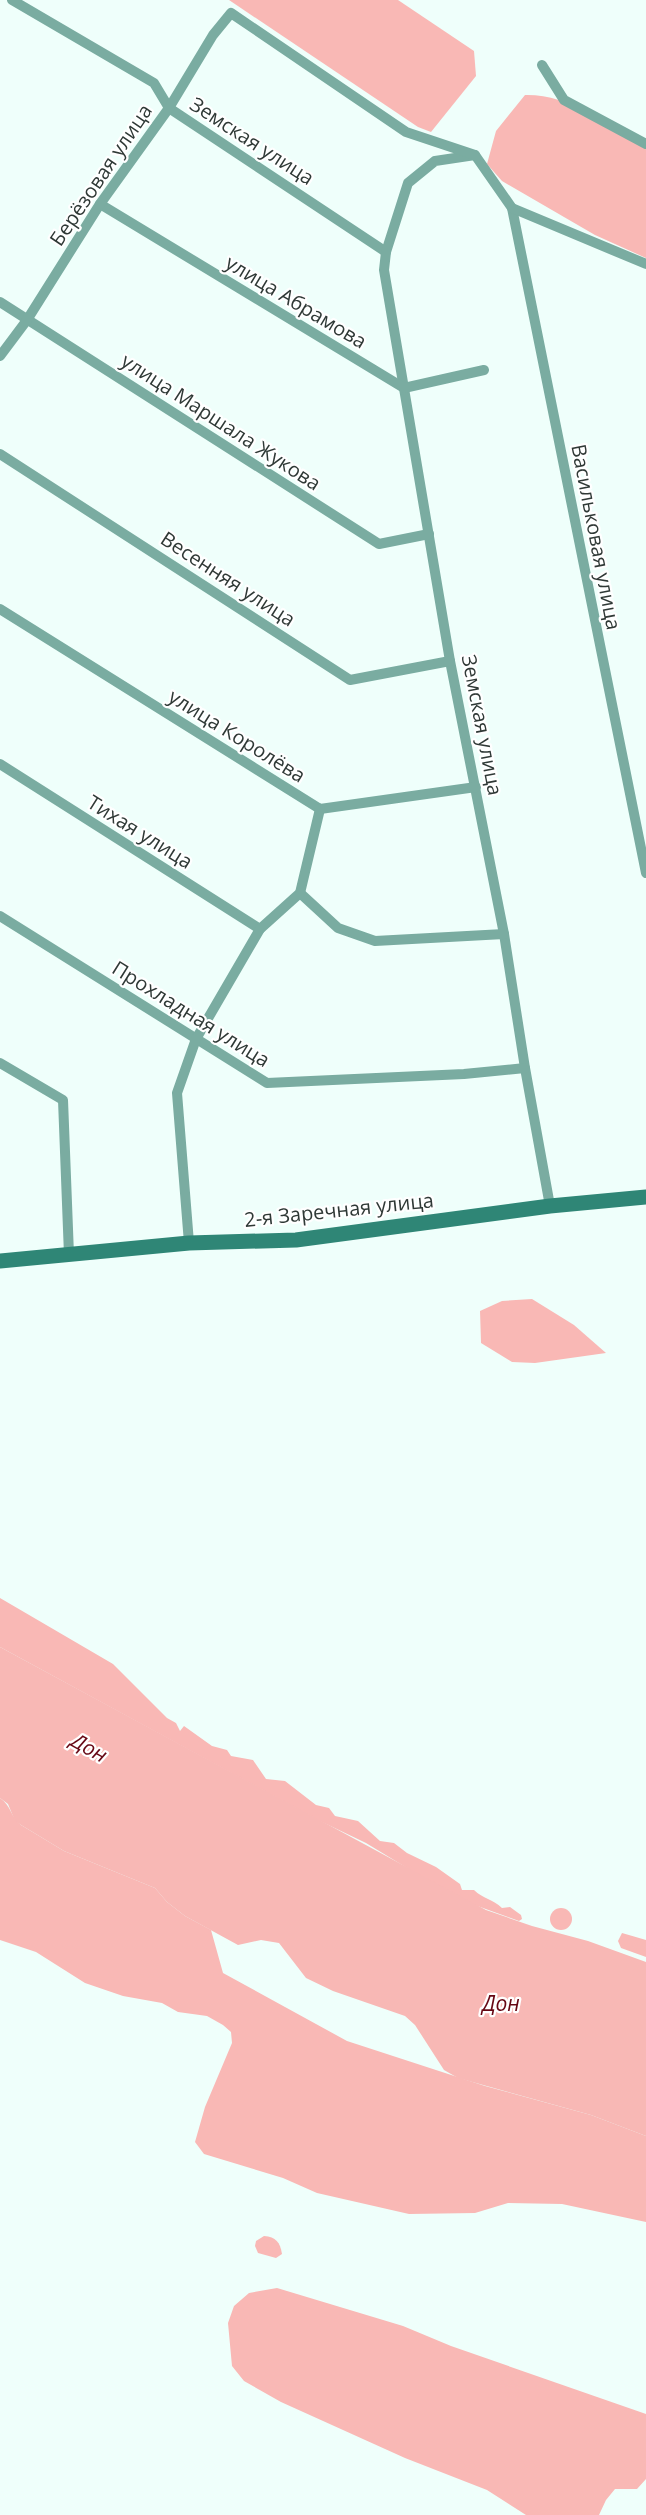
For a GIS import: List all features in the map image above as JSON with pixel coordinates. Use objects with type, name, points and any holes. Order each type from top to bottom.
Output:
[{"type":"street","name":"Земская улица","points":[[12,0],[24,3],[154,83],[169,108],[386,252]]},
{"type":"street","name":"Берёзовая улица","points":[[0,356],[27,320],[100,204],[169,108],[213,35],[231,13],[406,132],[475,155]]},
{"type":"street","points":[[542,65],[564,100],[646,144]]},
{"type":"street","name":"Земская улица","points":[[475,155],[435,161],[408,183],[386,252],[384,270],[450,661],[504,934],[550,1206]]},
{"type":"street","points":[[475,155],[512,208],[646,264]]},
{"type":"street","name":"улица Абрамова","points":[[100,204],[404,388]]},
{"type":"street","name":"Васильковая улица","points":[[512,208],[646,873]]},
{"type":"street","name":"улица Маршала Жукова","points":[[0,302],[378,544],[429,534]]},
{"type":"street","points":[[404,388],[484,370]]},
{"type":"street","name":"Весенняя улица","points":[[0,454],[350,680],[450,661]]},
{"type":"street","name":"улица Королёва","points":[[0,609],[320,809]]},
{"type":"street","name":"Тихая улица","points":[[0,764],[260,929]]},
{"type":"street","points":[[189,1243],[177,1093],[196,1039],[260,929],[300,893],[320,809],[476,787]]},
{"type":"street","points":[[300,893],[338,928],[375,941],[504,934]]},
{"type":"street","name":"Прохладная улица","points":[[0,916],[267,1083],[464,1074],[525,1068]]},
{"type":"street","points":[[0,1063],[63,1100],[69,1255]]},
{"type":"street","name":"2-я Заречная улица","points":[[0,1261],[189,1243],[296,1240],[550,1206],[646,1197]]},
{"type":"shaded area","points":[[229,0],[398,0],[474,51],[476,76],[431,132],[418,127]]},
{"type":"shaded area","points":[[525,95],[557,99],[573,105],[646,144],[646,258],[595,235],[502,181],[487,164],[496,131]]},
{"type":"shaded area","points":[[532,1299],[574,1325],[606,1353],[535,1363],[512,1362],[481,1343],[480,1311],[502,1301]]},
{"type":"shaded area","points":[[0,1598],[113,1664],[167,1718],[176,1723],[180,1731],[184,1726],[212,1746],[227,1750],[231,1756],[253,1760],[266,1779],[285,1781],[316,1805],[329,1808],[335,1816],[358,1821],[380,1841],[394,1843],[407,1853],[436,1867],[460,1884],[462,1890],[474,1890],[502,1908],[510,1907],[521,1915],[522,1919],[519,1921],[458,1899],[366,1843],[318,1820],[0,1647]]},
{"type":"shaded area","points":[[0,1798],[7,1804],[21,1825],[64,1851],[155,1888],[167,1902],[185,1916],[211,1930],[223,1973],[347,2041],[485,2086],[591,2115],[646,2136],[646,2222],[562,2204],[508,2203],[475,2213],[409,2214],[317,2193],[283,2178],[204,2154],[195,2142],[205,2107],[232,2043],[231,2032],[207,2016],[178,2012],[162,2003],[123,1996],[85,1983],[36,1952],[0,1940]]},
{"type":"shaded area","points":[[561,1908],[571,1915],[572,1919],[565,1929],[561,1930],[551,1923],[550,1919],[557,1909]]},
{"type":"shaded area","points":[[622,1933],[646,1940],[646,1957],[621,1948],[618,1941]]},
{"type":"shaded area","points":[[264,2236],[277,2241],[282,2254],[276,2258],[258,2253],[255,2246],[256,2241]]},
{"type":"shaded area","points":[[277,2288],[403,2326],[451,2346],[646,2414],[646,2479],[637,2489],[615,2489],[606,2500],[599,2515],[526,2515],[487,2490],[405,2458],[281,2402],[244,2381],[232,2366],[228,2323],[234,2306],[249,2293]]},
{"type":"water","name":"Дон","points":[[0,1647],[486,1910],[532,1926],[588,1941],[646,1962],[646,2136],[591,2115],[458,2078],[444,2070],[415,2025],[405,2016],[333,1991],[306,1978],[279,1943],[261,1940],[238,1945],[185,1916],[167,1902],[155,1888],[64,1851],[15,1821],[8,1804],[0,1798]]}]
